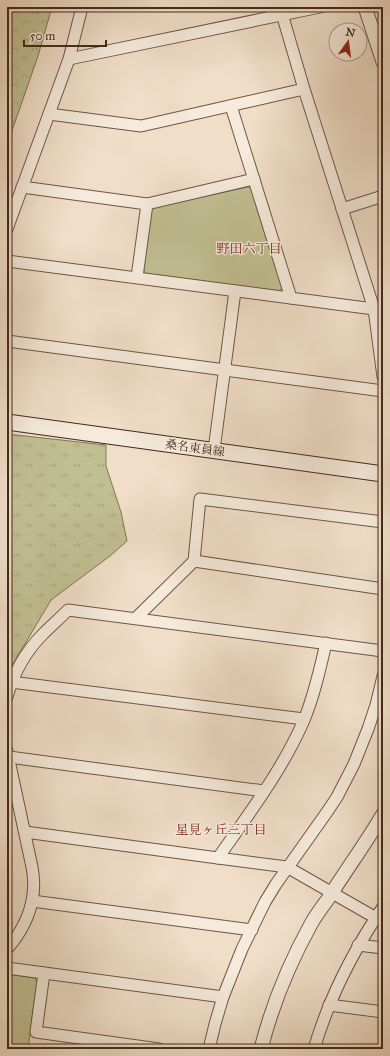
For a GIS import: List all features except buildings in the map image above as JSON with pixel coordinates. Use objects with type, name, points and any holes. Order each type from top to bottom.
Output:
[{"type":"main road","name":"桑名東員線","points":[[7,422],[383,474]]},
{"type":"street","points":[[7,229],[69,59],[82,7]]},
{"type":"street","points":[[69,59],[281,11],[320,7]]},
{"type":"street","points":[[365,7],[383,62]]},
{"type":"street","points":[[281,11],[304,89],[374,309],[383,377]]},
{"type":"street","points":[[49,114],[141,126],[304,89]]},
{"type":"street","points":[[231,106],[291,298]]},
{"type":"street","points":[[22,187],[147,204],[254,179]]},
{"type":"street","points":[[342,209],[383,196]]},
{"type":"street","points":[[137,277],[147,204]]},
{"type":"street","points":[[7,261],[374,309]]},
{"type":"street","points":[[214,450],[235,291]]},
{"type":"street","points":[[7,341],[383,391]]},
{"type":"street","points":[[136,618],[194,561],[200,499],[383,522]]},
{"type":"street","points":[[194,561],[383,588]]},
{"type":"street","points":[[7,697],[11,682],[18,667],[34,643],[68,610],[383,651]]},
{"type":"street","points":[[218,858],[264,791],[284,760],[295,739],[304,719],[316,684],[326,643]]},
{"type":"street","points":[[209,1049],[223,997],[242,949],[265,902],[288,867],[328,812],[354,764],[368,729],[383,676]]},
{"type":"street","points":[[11,682],[304,719]]},
{"type":"street","points":[[7,949],[19,934],[27,920],[32,901],[34,884],[34,875],[8,754],[264,791]]},
{"type":"street","points":[[261,1049],[274,1005],[283,982],[312,924],[383,814]]},
{"type":"street","points":[[25,832],[288,867],[376,918]]},
{"type":"street","points":[[32,901],[252,930]]},
{"type":"street","points":[[314,1049],[329,1005],[340,979],[358,945],[383,907]]},
{"type":"street","points":[[358,945],[383,948]]},
{"type":"street","points":[[7,968],[223,997]]},
{"type":"street","points":[[44,973],[36,1032],[158,1049]]},
{"type":"street","points":[[329,1005],[383,1012]]},
{"type":"green space","points":[[7,7],[52,7],[38,56],[7,145]]},
{"type":"green space","points":[[248,187],[252,188],[282,287],[280,291],[147,274],[143,269],[151,211],[155,207]]},
{"type":"green space","points":[[7,434],[106,445],[106,466],[121,512],[127,541],[110,556],[51,600],[7,674]]},
{"type":"green space","points":[[7,974],[35,978],[37,982],[28,1049],[7,1049]]},
{"type":"district","name":"野田六丁目","points":[[249,249]]},
{"type":"district","name":"星見ヶ丘三丁目","points":[[221,830]]}]
